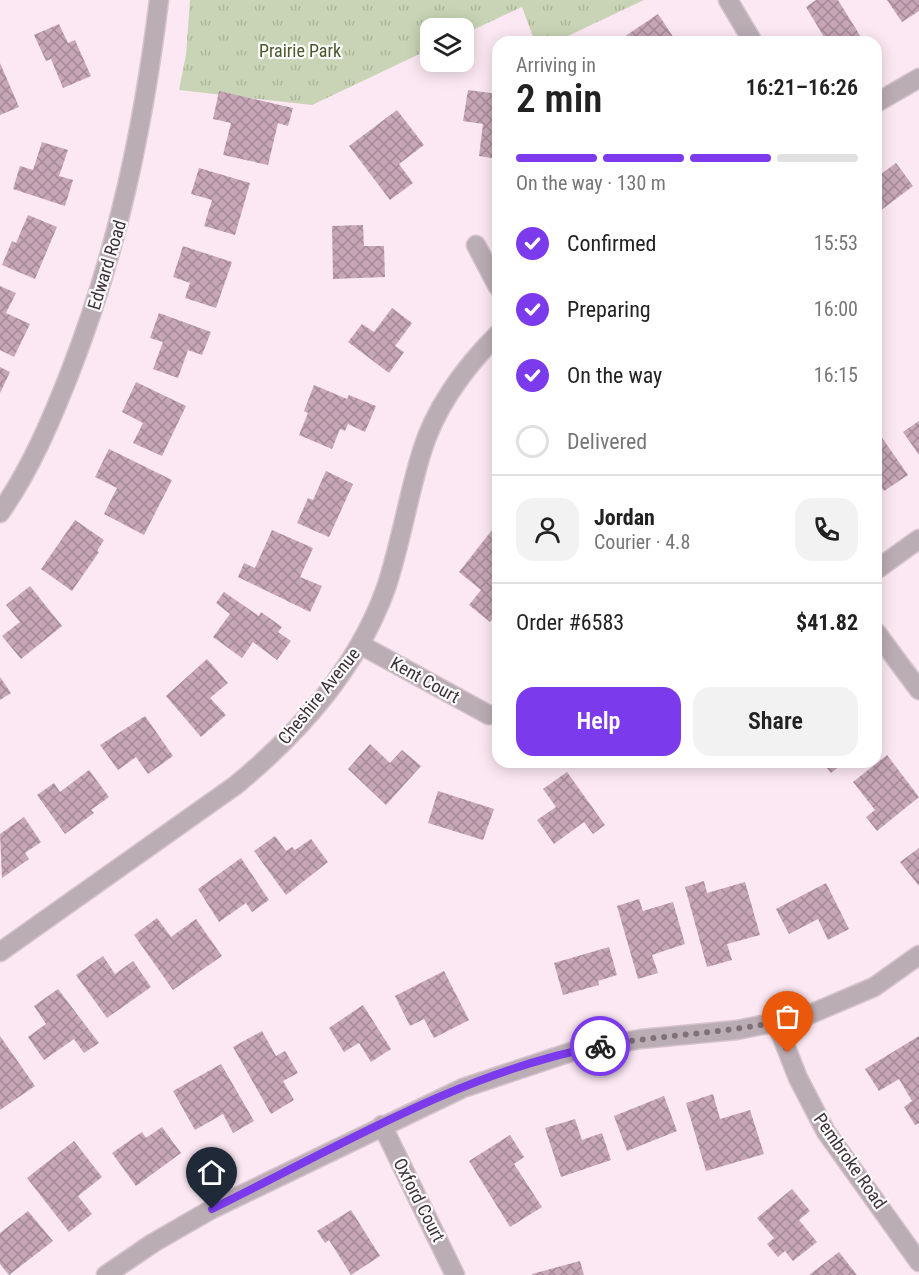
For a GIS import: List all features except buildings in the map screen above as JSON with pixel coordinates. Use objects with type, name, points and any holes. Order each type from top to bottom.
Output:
[{"type":"street","name":"Edward Road","points":[[0,513],[20,483],[46,433],[88,327],[104,279],[135,156],[145,105],[159,0]]},
{"type":"street","points":[[728,0],[749,36]]},
{"type":"street","points":[[882,100],[919,78]]},
{"type":"street","points":[[476,245],[492,276]]},
{"type":"street","name":"Cheshire Avenue","points":[[0,952],[236,785],[269,758],[312,712],[361,645],[395,558],[422,450],[437,413],[469,363],[492,340]]},
{"type":"street","points":[[882,566],[919,539]]},
{"type":"street","points":[[882,640],[919,690]]},
{"type":"street","name":"Kent Court","points":[[361,645],[489,715]]},
{"type":"street","points":[[106,1275],[176,1228],[382,1125],[463,1088],[574,1051],[641,1038],[737,1030],[806,1016],[874,987],[919,956]]},
{"type":"street","name":"Pembroke Road","points":[[776,1022],[798,1078],[826,1132],[919,1262]]},
{"type":"street","name":"Oxford Court","points":[[382,1125],[455,1275]]},
{"type":"green space","name":"Prairie Park","points":[[190,0],[644,0],[568,36],[533,36],[522,7],[474,29],[474,18],[420,18],[420,54],[312,105],[179,90],[186,55]]},
{"type":"way so far","points":[[600,1046],[641,1038],[737,1030],[776,1022],[788,1053]]},
{"type":"route","points":[[212,1209],[433,1100],[537,1062],[600,1046]]}]
